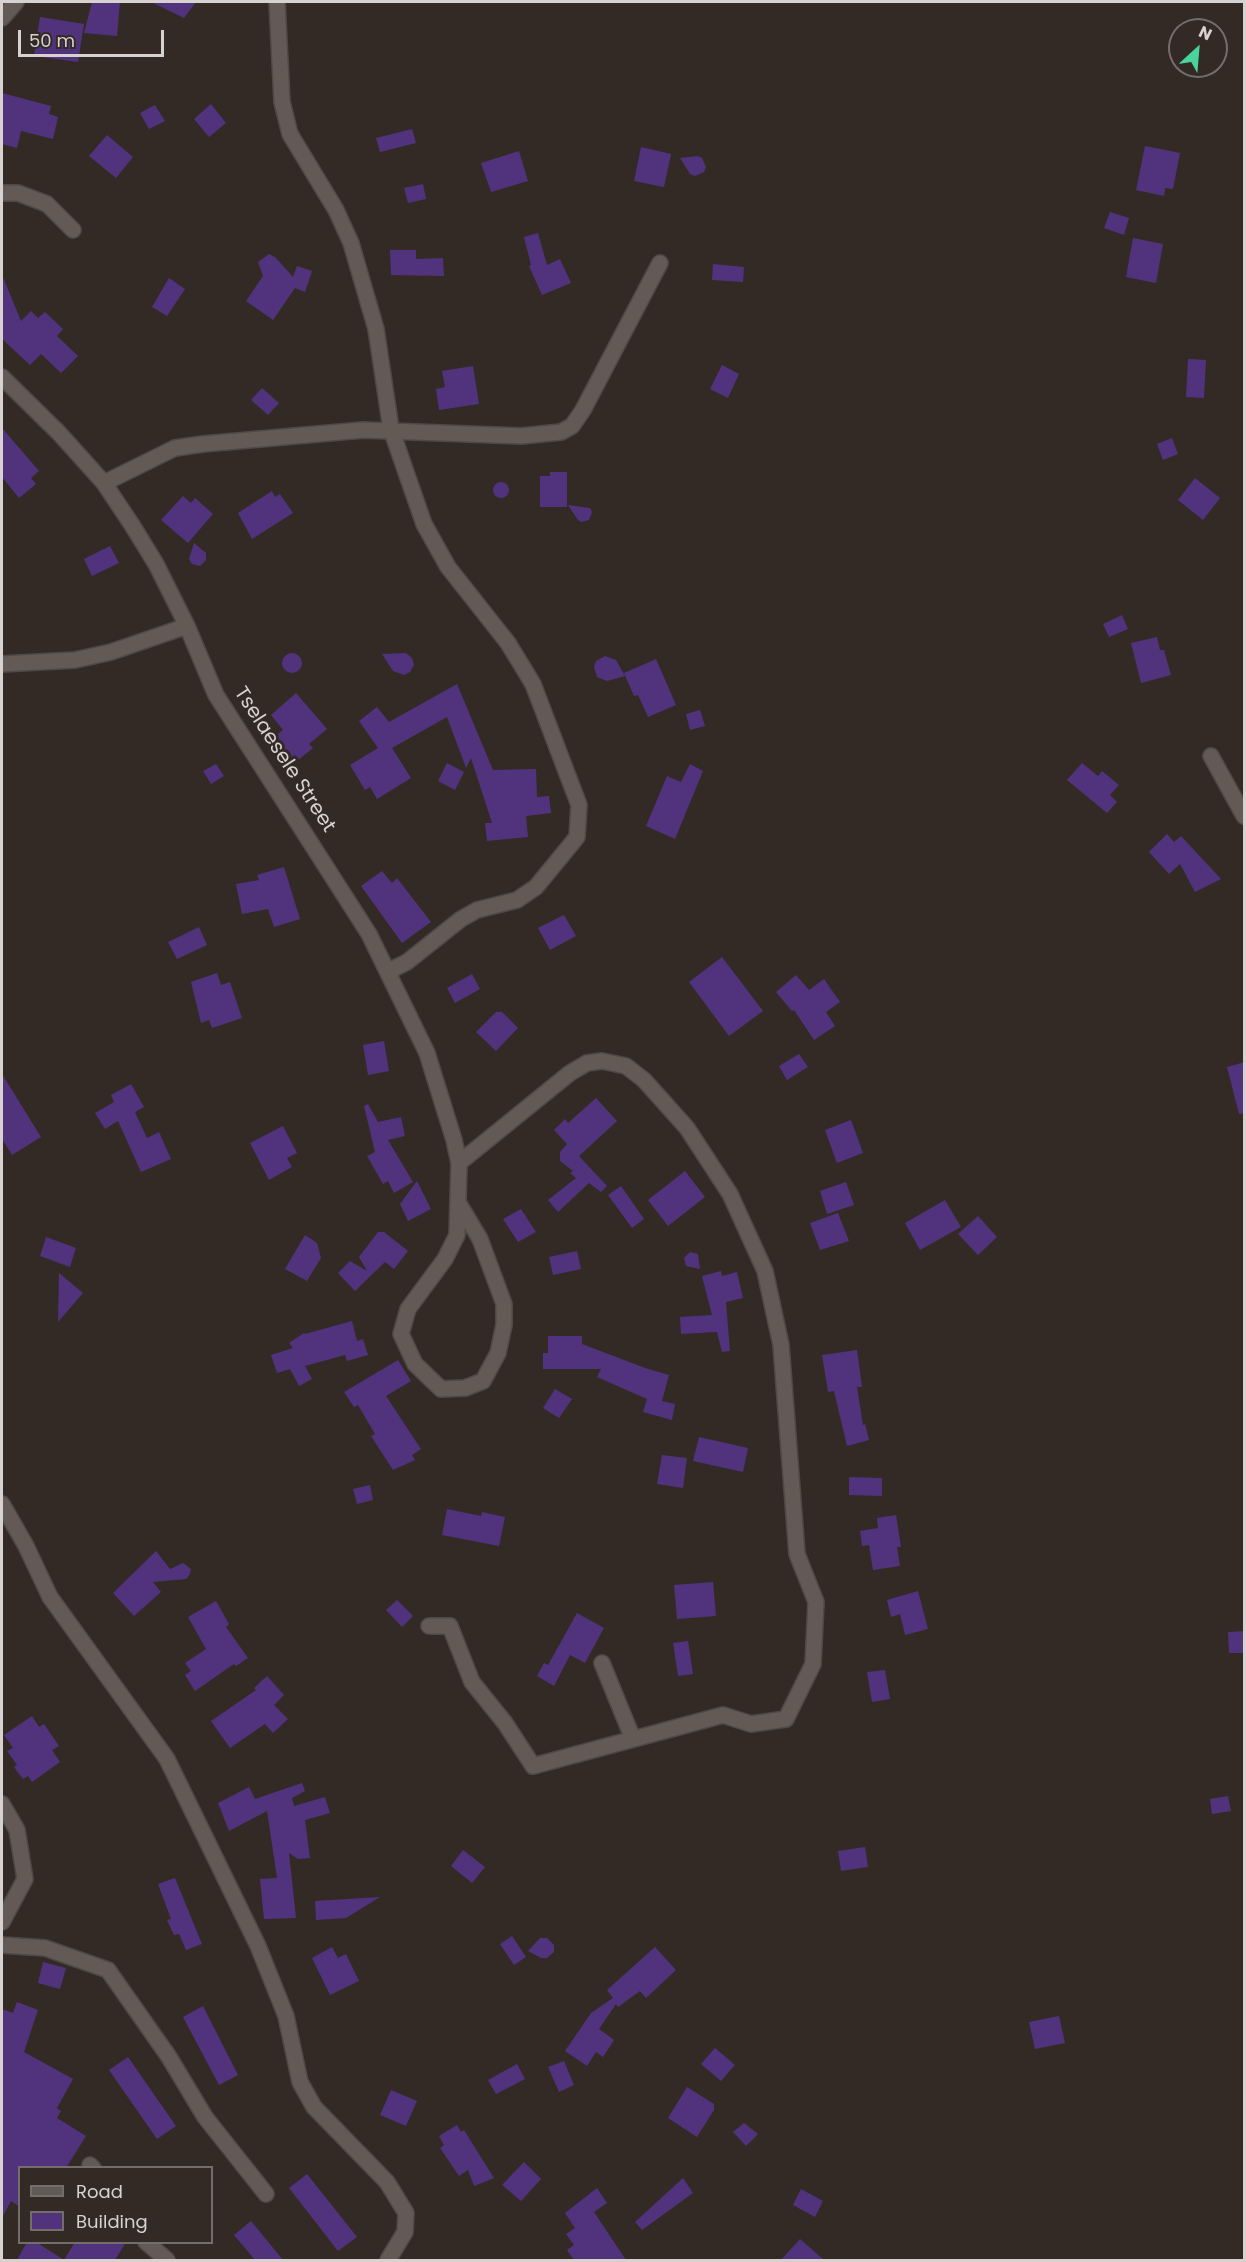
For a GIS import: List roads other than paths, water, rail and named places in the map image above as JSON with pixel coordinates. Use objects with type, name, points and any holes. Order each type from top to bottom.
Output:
[{"type":"street","points":[[2,18],[16,2]]},
{"type":"street","points":[[278,2],[282,102],[290,134],[336,210],[351,243],[376,328],[391,429],[424,524],[443,558],[508,643],[532,684],[579,805],[580,821],[577,837],[536,887],[517,900],[477,910],[461,919],[407,962],[389,971]]},
{"type":"street","points":[[2,193],[18,193],[46,204],[73,230]]},
{"type":"street","points":[[104,483],[175,448],[391,429],[521,436],[561,432],[572,426],[660,263]]},
{"type":"street","name":"Tselaesele Street","points":[[2,377],[60,434],[104,483],[156,564],[187,626],[216,694],[278,793],[309,837],[389,971],[428,1053],[459,1163],[457,1235],[445,1259],[408,1309],[401,1334],[416,1364],[441,1389],[465,1388],[483,1381],[498,1353],[504,1324],[504,1304],[480,1239],[459,1204]]},
{"type":"street","points":[[2,664],[84,658],[139,644],[187,626]]},
{"type":"street","points":[[1211,756],[1245,816]]},
{"type":"street","points":[[429,1626],[450,1626],[472,1682],[505,1723],[533,1766],[723,1714],[751,1724],[786,1719],[813,1664],[816,1602],[797,1554],[781,1345],[765,1271],[730,1194],[687,1128],[644,1080],[626,1066],[602,1061],[587,1064],[570,1073],[459,1163]]},
{"type":"street","points":[[2,1504],[26,1546],[50,1597],[167,1759],[258,1946],[286,2016],[295,2048],[300,2082],[314,2107],[387,2182],[405,2213],[405,2232],[388,2260]]},
{"type":"street","points":[[602,1663],[633,1739]]},
{"type":"street","points":[[2,1804],[17,1830],[25,1879],[2,1922]]},
{"type":"street","points":[[2,1945],[45,1948],[108,1970],[169,2057],[205,2117],[266,2194]]},
{"type":"street","points":[[148,2244],[166,2260]]}]
